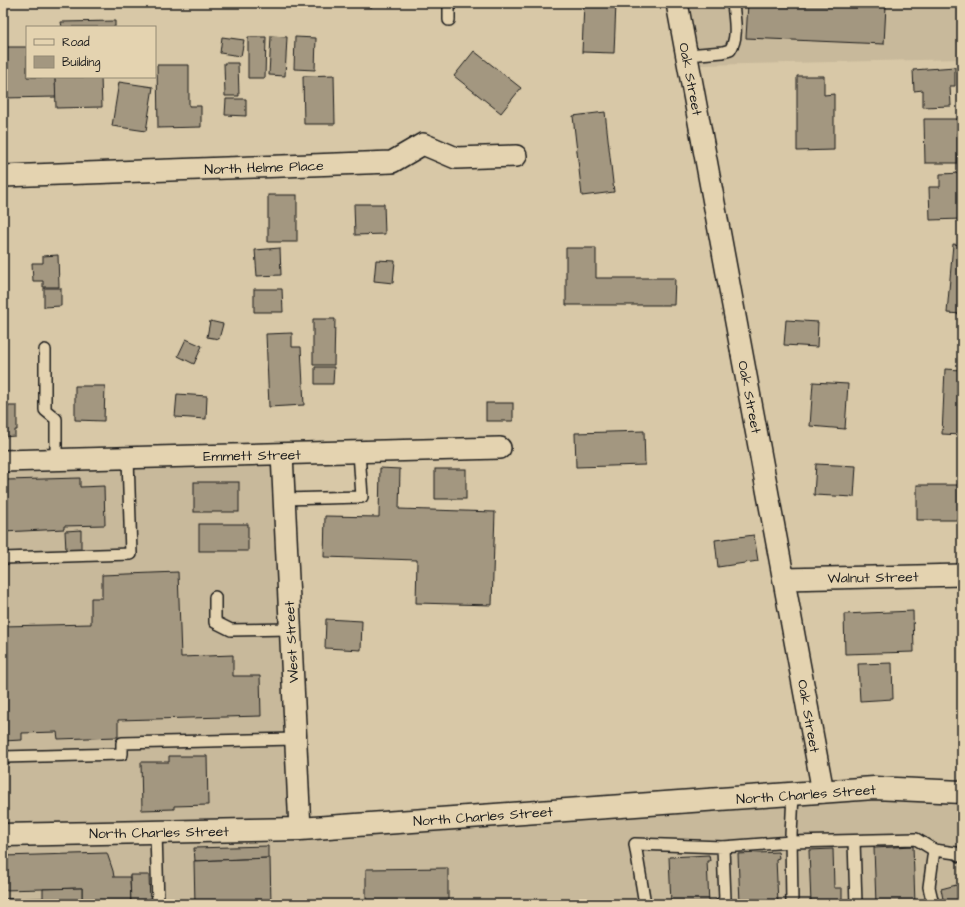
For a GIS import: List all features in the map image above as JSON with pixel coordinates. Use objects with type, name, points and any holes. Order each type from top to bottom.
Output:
[{"type":"street","name":"Oak Street","points":[[677,3],[823,792]]},
{"type":"street","name":"North Helme Place","points":[[3,176],[392,162],[423,144],[456,158],[516,156]]},
{"type":"street","name":"Emmett Street","points":[[3,461],[500,448]]},
{"type":"street","name":"West Street","points":[[282,454],[300,830]]},
{"type":"street","name":"Walnut Street","points":[[784,579],[962,575]]},
{"type":"street","name":"North Charles Street","points":[[3,835],[300,830],[874,788],[962,792]]},
{"type":"lane","points":[[449,3],[449,20]]},
{"type":"lane","points":[[687,55],[730,50],[734,40],[735,30],[733,3]]},
{"type":"lane","points":[[44,350],[45,410],[56,419],[56,459]]},
{"type":"lane","points":[[284,499],[362,497],[359,452]]},
{"type":"lane","points":[[3,558],[131,554],[128,458]]},
{"type":"lane","points":[[215,597],[215,622],[231,630],[290,629]]},
{"type":"lane","points":[[3,757],[122,754],[122,743],[296,739]]},
{"type":"lane","points":[[792,904],[791,842],[793,794]]},
{"type":"lane","points":[[156,832],[158,904]]},
{"type":"lane","points":[[645,904],[635,844],[723,847],[791,842],[916,839],[934,850],[956,853],[962,857]]},
{"type":"lane","points":[[854,841],[856,904]]},
{"type":"lane","points":[[721,904],[725,900],[723,847]]},
{"type":"lane","points":[[933,904],[929,887],[934,850]]},
{"type":"shaded area","points":[[689,3],[962,3],[962,59],[700,65]]},
{"type":"shaded area","points":[[271,466],[288,819],[3,824],[3,472]]},
{"type":"shaded area","points":[[875,799],[962,803],[962,904],[3,904],[3,846],[312,841]]},
{"type":"building","points":[[312,3],[372,3],[372,7]]},
{"type":"building","points":[[482,3],[527,3],[526,5],[482,5]]},
{"type":"building","points":[[584,3],[616,3],[614,53],[582,52]]},
{"type":"building","points":[[748,3],[808,3],[886,6],[884,44],[746,38]]},
{"type":"building","points":[[115,21],[115,26],[62,26],[61,22]]},
{"type":"building","points":[[271,36],[287,37],[285,76],[269,75]]},
{"type":"building","points":[[222,37],[244,40],[241,56],[220,53]]},
{"type":"building","points":[[248,37],[266,37],[265,78],[248,78]]},
{"type":"building","points":[[295,37],[316,38],[315,70],[294,69]]},
{"type":"building","points":[[3,47],[26,47],[26,78],[55,78],[56,97],[3,98]]},
{"type":"building","points":[[474,51],[521,88],[501,113],[454,76]]},
{"type":"building","points":[[224,63],[238,63],[239,96],[225,96]]},
{"type":"building","points":[[157,65],[189,65],[189,106],[201,106],[201,127],[158,128]]},
{"type":"building","points":[[955,67],[955,86],[950,86],[951,106],[923,107],[923,90],[914,91],[913,70]]},
{"type":"building","points":[[334,75],[335,124],[304,124],[303,76]]},
{"type":"building","points":[[797,76],[824,76],[824,95],[834,94],[834,150],[797,151]]},
{"type":"building","points":[[55,78],[101,78],[102,107],[56,108]]},
{"type":"building","points":[[119,82],[153,87],[146,131],[112,126]]},
{"type":"building","points":[[226,99],[246,99],[246,116],[225,115]]},
{"type":"building","points":[[605,112],[614,192],[582,196],[573,116]]},
{"type":"building","points":[[924,119],[958,119],[958,163],[925,163]]},
{"type":"building","points":[[962,173],[962,219],[930,220],[929,187],[940,187],[940,174]]},
{"type":"building","points":[[268,195],[297,195],[297,242],[268,242]]},
{"type":"building","points":[[354,204],[384,204],[385,234],[355,235]]},
{"type":"building","points":[[953,244],[962,245],[962,314],[947,313]]},
{"type":"building","points":[[280,248],[281,275],[257,276],[255,250]]},
{"type":"building","points":[[566,248],[596,248],[596,278],[675,278],[674,305],[566,305]]},
{"type":"building","points":[[58,255],[59,287],[43,287],[43,281],[33,281],[32,263],[43,263],[43,256]]},
{"type":"building","points":[[376,260],[395,261],[393,283],[374,281]]},
{"type":"building","points":[[44,288],[61,288],[61,306],[44,307]]},
{"type":"building","points":[[254,289],[282,289],[283,312],[254,312]]},
{"type":"building","points":[[313,319],[335,319],[334,365],[313,365]]},
{"type":"building","points":[[786,320],[818,322],[817,347],[784,345]]},
{"type":"building","points":[[210,321],[223,324],[219,339],[207,337]]},
{"type":"building","points":[[292,333],[292,347],[301,347],[304,405],[269,407],[266,334]]},
{"type":"building","points":[[186,339],[202,346],[194,364],[178,356]]},
{"type":"building","points":[[315,367],[334,367],[333,384],[315,384]]},
{"type":"building","points":[[945,369],[962,370],[962,435],[942,434]]},
{"type":"building","points":[[813,382],[848,384],[845,429],[810,426]]},
{"type":"building","points":[[75,386],[105,386],[104,421],[75,420]]},
{"type":"building","points":[[177,394],[207,396],[206,419],[175,417]]},
{"type":"building","points":[[486,403],[513,403],[513,421],[486,421]]},
{"type":"building","points":[[3,406],[17,406],[17,430],[15,430],[15,436],[3,437]]},
{"type":"building","points":[[644,431],[645,465],[576,467],[575,433]]},
{"type":"building","points":[[816,464],[856,466],[854,497],[814,495]]},
{"type":"building","points":[[380,468],[400,469],[399,509],[495,512],[492,605],[416,603],[417,560],[324,557],[325,516],[379,517]]},
{"type":"building","points":[[435,469],[466,469],[466,499],[435,499]]},
{"type":"building","points":[[3,476],[6,476],[6,480],[80,478],[80,487],[104,486],[105,525],[64,526],[64,529],[3,532]]},
{"type":"building","points":[[194,482],[239,482],[239,512],[194,512]]},
{"type":"building","points":[[917,485],[961,485],[961,520],[917,520]]},
{"type":"building","points":[[199,524],[248,524],[248,551],[199,551]]},
{"type":"building","points":[[81,530],[81,550],[66,551],[65,531]]},
{"type":"building","points":[[754,535],[758,561],[718,567],[715,540]]},
{"type":"building","points":[[178,572],[181,657],[233,655],[233,676],[260,676],[261,716],[118,720],[118,737],[58,739],[57,732],[22,733],[22,740],[3,741],[3,626],[91,624],[91,598],[102,598],[102,575]]},
{"type":"building","points":[[913,611],[914,652],[845,654],[844,614]]},
{"type":"building","points":[[326,619],[362,621],[361,650],[325,648]]},
{"type":"building","points":[[892,663],[893,699],[860,701],[858,664]]},
{"type":"building","points":[[169,756],[207,756],[208,805],[174,806],[174,809],[142,810],[141,762],[169,762]]},
{"type":"building","points":[[268,846],[268,858],[195,861],[194,848]]},
{"type":"building","points":[[913,846],[915,904],[876,904],[874,848]]},
{"type":"building","points":[[833,849],[834,888],[842,888],[842,904],[811,904],[809,850]]},
{"type":"building","points":[[778,852],[779,858],[776,859],[778,904],[740,904],[738,854]]},
{"type":"building","points":[[107,853],[114,877],[130,877],[131,904],[82,904],[82,888],[3,890],[3,856]]},
{"type":"building","points":[[709,855],[710,861],[707,861],[709,904],[671,904],[669,857]]},
{"type":"building","points":[[270,858],[271,904],[195,904],[194,861]]},
{"type":"building","points":[[448,868],[448,904],[379,904],[379,902],[366,902],[366,869]]},
{"type":"building","points":[[130,875],[149,875],[150,904],[131,904]]},
{"type":"building","points":[[960,884],[962,891],[962,904],[944,904],[941,889]]},
{"type":"building","points":[[82,888],[82,904],[3,904],[3,899],[43,898],[43,889]]}]
